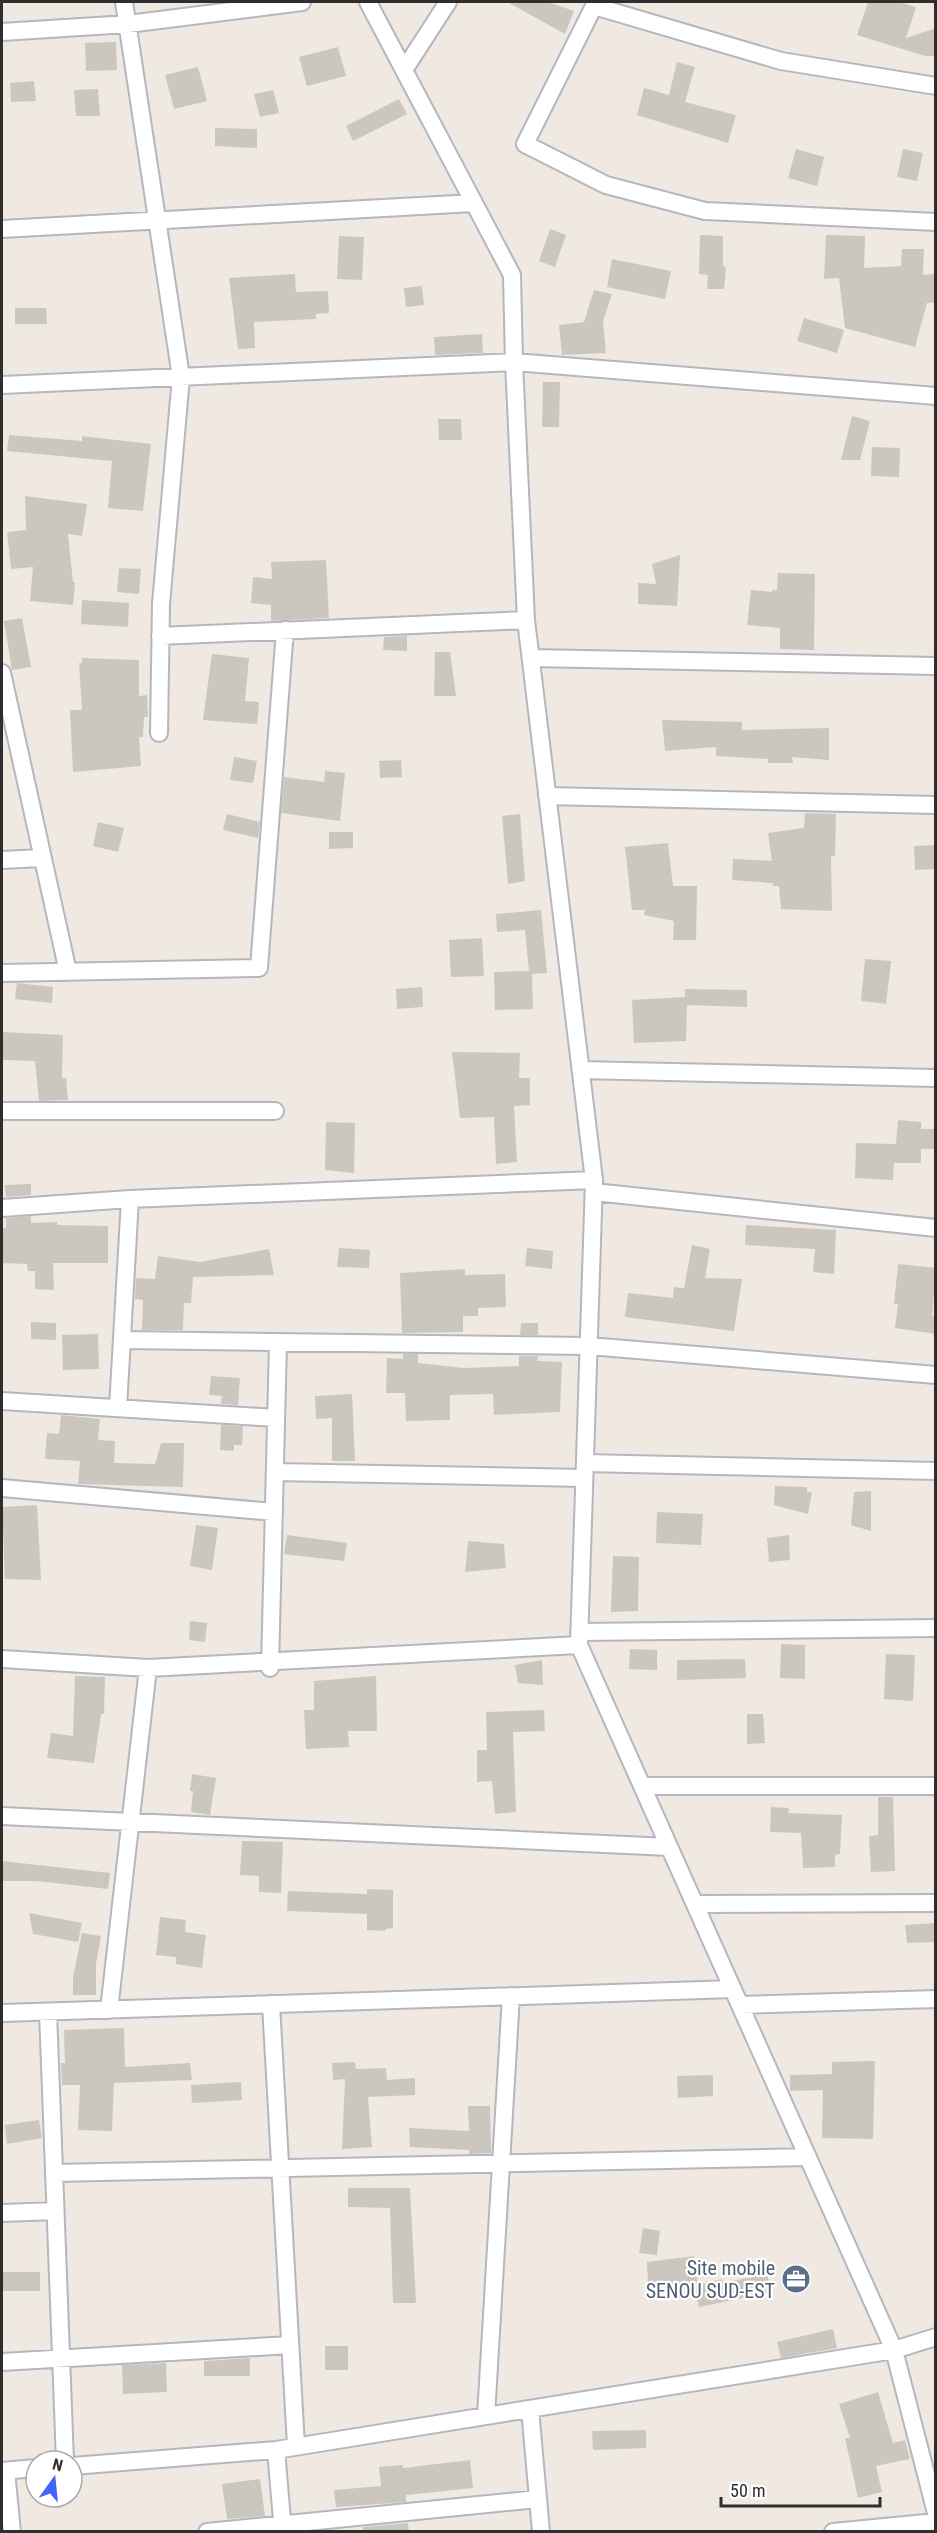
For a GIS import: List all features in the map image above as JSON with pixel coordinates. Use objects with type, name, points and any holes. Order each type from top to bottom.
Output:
[{"type":"street","points":[[124,2],[181,377],[161,604],[159,733]]},
{"type":"street","points":[[2,32],[128,24],[302,2]]},
{"type":"street","points":[[368,2],[512,275],[526,620],[594,1186],[579,1638],[642,1786],[894,2350],[936,2513]]},
{"type":"street","points":[[404,70],[448,2]]},
{"type":"street","points":[[936,86],[781,61],[595,4],[525,144],[606,185],[705,211],[936,222]]},
{"type":"street","points":[[2,229],[474,202]]},
{"type":"street","points":[[2,385],[514,362],[936,396]]},
{"type":"street","points":[[160,636],[526,620]]},
{"type":"street","points":[[2,973],[258,968],[285,630]]},
{"type":"street","points":[[531,658],[936,666]]},
{"type":"street","points":[[2,674],[6,715],[68,972]]},
{"type":"street","points":[[548,796],[936,805]]},
{"type":"street","points":[[2,860],[42,858]]},
{"type":"street","points":[[580,1070],[936,1078]]},
{"type":"street","points":[[2,1111],[275,1111]]},
{"type":"street","points":[[2,1208],[130,1198],[594,1186],[936,1228]]},
{"type":"street","points":[[118,1408],[130,1198]]},
{"type":"street","points":[[122,1340],[589,1346],[936,1375]]},
{"type":"street","points":[[270,1665],[278,1342]]},
{"type":"street","points":[[2,1401],[276,1418]]},
{"type":"street","points":[[275,1472],[936,1471]]},
{"type":"street","points":[[2,1488],[274,1512]]},
{"type":"street","points":[[2,1659],[148,1668],[270,1665],[579,1638],[936,1628]]},
{"type":"street","points":[[109,2010],[148,1668]]},
{"type":"street","points":[[642,1786],[936,1786]]},
{"type":"street","points":[[2,1816],[669,1847]]},
{"type":"street","points":[[695,1904],[936,1903]]},
{"type":"street","points":[[2,2013],[733,1989]]},
{"type":"street","points":[[486,2416],[511,1996]]},
{"type":"street","points":[[740,2005],[936,1999]]},
{"type":"street","points":[[271,2004],[296,2446]]},
{"type":"street","points":[[48,2012],[65,2449]]},
{"type":"street","points":[[54,2173],[808,2157]]},
{"type":"street","points":[[2,2213],[56,2211]]},
{"type":"street","points":[[84,2465],[276,2450],[894,2350],[936,2337]]},
{"type":"street","points":[[2,2362],[290,2345]]},
{"type":"street","points":[[530,2409],[541,2532]]},
{"type":"street","points":[[276,2450],[283,2528]]},
{"type":"street","points":[[12,2532],[4,2471],[24,2470]]},
{"type":"street","points":[[207,2532],[283,2528],[538,2499]]},
{"type":"street","points":[[833,2532],[936,2522]]},
{"type":"building","points":[[507,2],[548,2],[574,11],[565,34]]},
{"type":"building","points":[[868,2],[899,2],[916,7],[906,38],[936,28],[936,56],[925,56],[857,35]]},
{"type":"building","points":[[116,42],[117,70],[86,71],[85,43]]},
{"type":"building","points":[[338,47],[346,76],[307,86],[299,57]]},
{"type":"building","points":[[677,62],[695,67],[685,102],[736,115],[728,143],[637,115],[644,88],[669,95]]},
{"type":"building","points":[[198,67],[207,101],[174,109],[165,75]]},
{"type":"building","points":[[34,81],[36,101],[11,102],[10,83]]},
{"type":"building","points":[[98,89],[100,116],[76,116],[74,90]]},
{"type":"building","points":[[273,90],[279,113],[260,117],[254,94]]},
{"type":"building","points":[[399,99],[407,114],[353,141],[346,126]]},
{"type":"building","points":[[215,128],[257,129],[257,148],[215,146]]},
{"type":"building","points":[[796,149],[824,157],[817,186],[788,178]]},
{"type":"building","points":[[903,149],[923,153],[917,181],[897,177]]},
{"type":"building","points":[[550,229],[566,235],[555,267],[539,261]]},
{"type":"building","points":[[700,235],[723,236],[723,266],[726,267],[724,289],[707,289],[708,275],[699,274]]},
{"type":"building","points":[[826,235],[865,236],[864,268],[901,266],[902,249],[924,249],[923,275],[936,274],[936,302],[927,303],[915,347],[845,328],[839,278],[824,279]]},
{"type":"building","points":[[339,236],[364,237],[362,280],[337,279]]},
{"type":"building","points":[[612,259],[671,271],[665,299],[607,287]]},
{"type":"building","points":[[295,274],[296,292],[328,291],[329,313],[316,314],[316,319],[254,322],[255,348],[238,349],[229,278]]},
{"type":"building","points":[[422,286],[424,305],[406,307],[404,288]]},
{"type":"building","points":[[594,290],[612,294],[603,321],[606,353],[562,355],[559,325],[584,322]]},
{"type":"building","points":[[15,308],[46,308],[47,324],[15,324]]},
{"type":"building","points":[[804,318],[844,330],[837,353],[797,341]]},
{"type":"building","points":[[482,334],[483,353],[435,355],[434,337]]},
{"type":"building","points":[[543,382],[560,382],[559,427],[542,427]]},
{"type":"building","points":[[852,416],[870,421],[860,460],[841,460]]},
{"type":"building","points":[[438,419],[461,419],[462,440],[439,440]]},
{"type":"building","points":[[9,435],[82,441],[82,436],[151,444],[143,511],[108,508],[112,461],[7,451]]},
{"type":"building","points":[[872,447],[900,448],[899,477],[871,476]]},
{"type":"building","points":[[25,496],[87,504],[82,536],[68,534],[73,582],[75,583],[73,605],[30,601],[33,567],[11,569],[7,532],[26,530]]},
{"type":"building","points":[[680,555],[677,606],[638,604],[638,583],[656,584],[652,564]]},
{"type":"building","points":[[326,560],[329,618],[271,621],[271,605],[251,603],[253,577],[272,579],[271,562]]},
{"type":"building","points":[[119,568],[141,569],[139,594],[117,592]]},
{"type":"building","points":[[778,573],[815,574],[814,650],[780,649],[780,628],[747,625],[751,590],[772,592],[772,590],[777,590]]},
{"type":"building","points":[[82,600],[129,603],[128,627],[81,624]]},
{"type":"building","points":[[22,618],[31,667],[12,670],[4,621]]},
{"type":"building","points":[[407,636],[407,651],[383,650],[384,637]]},
{"type":"building","points":[[435,652],[450,652],[456,696],[434,696]]},
{"type":"building","points":[[212,654],[249,658],[245,701],[259,702],[257,724],[203,720]]},
{"type":"building","points":[[82,658],[139,660],[139,696],[147,695],[148,717],[144,717],[143,737],[139,737],[141,766],[73,772],[70,710],[82,710],[79,663],[82,663]]},
{"type":"building","points":[[662,720],[742,722],[742,730],[829,728],[829,760],[792,757],[793,763],[768,763],[768,759],[716,756],[716,747],[665,751]]},
{"type":"building","points":[[234,757],[257,761],[253,783],[230,780]]},
{"type":"building","points":[[401,760],[402,777],[380,778],[379,761]]},
{"type":"building","points":[[325,771],[345,773],[340,821],[281,813],[284,777],[324,782]]},
{"type":"building","points":[[805,813],[836,814],[835,856],[831,856],[832,911],[781,909],[779,886],[773,886],[773,883],[732,880],[733,859],[772,861],[768,833],[804,828]]},
{"type":"building","points":[[227,814],[260,822],[258,838],[223,830]]},
{"type":"building","points":[[520,814],[525,881],[508,884],[502,816]]},
{"type":"building","points":[[98,822],[124,828],[118,852],[93,846]]},
{"type":"building","points":[[329,832],[353,832],[353,848],[329,849]]},
{"type":"building","points":[[668,843],[673,886],[697,886],[696,940],[673,940],[674,921],[644,915],[645,910],[632,910],[625,847]]},
{"type":"building","points":[[936,845],[936,869],[915,870],[914,846]]},
{"type":"building","points":[[541,910],[547,973],[532,974],[533,1009],[495,1010],[494,972],[529,971],[525,930],[497,932],[496,914]]},
{"type":"building","points":[[482,938],[484,976],[451,977],[449,940]]},
{"type":"building","points":[[865,959],[891,961],[886,1004],[861,1001]]},
{"type":"building","points":[[17,983],[53,987],[52,1003],[15,999]]},
{"type":"building","points":[[422,987],[423,1007],[397,1009],[396,989]]},
{"type":"building","points":[[685,989],[747,990],[747,1007],[687,1005],[686,1041],[634,1043],[632,1000],[685,997]]},
{"type":"building","points":[[2,1032],[63,1035],[62,1078],[66,1078],[68,1100],[39,1101],[35,1061],[2,1060]]},
{"type":"building","points":[[452,1052],[520,1053],[519,1078],[530,1078],[530,1105],[514,1106],[517,1162],[496,1164],[494,1117],[460,1118]]},
{"type":"building","points":[[898,1120],[921,1122],[921,1129],[936,1129],[936,1149],[921,1149],[921,1163],[894,1163],[893,1180],[855,1178],[856,1143],[896,1144]]},
{"type":"building","points":[[326,1122],[355,1123],[354,1173],[325,1170]]},
{"type":"building","points":[[31,1184],[31,1195],[6,1197],[5,1185]]},
{"type":"building","points":[[31,1216],[31,1223],[57,1222],[57,1225],[108,1226],[108,1263],[53,1263],[54,1290],[35,1289],[35,1271],[28,1271],[27,1264],[2,1263],[2,1228],[6,1228],[6,1218]]},
{"type":"building","points":[[746,1225],[836,1230],[834,1274],[813,1272],[815,1249],[745,1245]]},
{"type":"building","points":[[692,1245],[710,1249],[705,1278],[742,1279],[734,1331],[625,1317],[628,1293],[673,1298],[674,1287],[684,1288]]},
{"type":"building","points":[[339,1248],[370,1250],[369,1268],[337,1267]]},
{"type":"building","points":[[527,1248],[553,1251],[552,1269],[525,1266]]},
{"type":"building","points":[[269,1249],[274,1275],[193,1277],[191,1303],[184,1303],[183,1330],[142,1330],[143,1300],[135,1299],[136,1278],[155,1279],[158,1256],[200,1262]]},
{"type":"building","points":[[898,1264],[936,1268],[932,1316],[936,1317],[936,1334],[895,1328],[898,1304],[894,1304]]},
{"type":"building","points":[[465,1269],[465,1275],[505,1274],[506,1307],[478,1308],[478,1316],[463,1316],[463,1332],[402,1333],[400,1273]]},
{"type":"building","points":[[31,1322],[56,1323],[56,1340],[31,1339]]},
{"type":"building","points":[[521,1323],[538,1323],[538,1335],[520,1335]]},
{"type":"building","points":[[98,1334],[99,1369],[63,1370],[62,1335]]},
{"type":"building","points":[[403,1354],[418,1354],[418,1363],[464,1368],[519,1366],[519,1356],[538,1356],[537,1361],[562,1362],[560,1412],[494,1415],[493,1394],[450,1395],[450,1420],[406,1421],[405,1393],[386,1393],[387,1358],[403,1359]]},
{"type":"building","points":[[211,1376],[240,1378],[238,1405],[221,1404],[222,1396],[209,1395]]},
{"type":"building","points":[[352,1394],[355,1461],[332,1461],[332,1418],[316,1419],[315,1396]]},
{"type":"building","points":[[61,1415],[100,1419],[98,1440],[115,1441],[114,1463],[155,1464],[161,1443],[184,1443],[183,1487],[78,1484],[80,1461],[45,1459],[47,1433],[59,1434]]},
{"type":"building","points":[[221,1425],[243,1426],[242,1445],[234,1445],[234,1451],[220,1450]]},
{"type":"building","points":[[775,1486],[807,1487],[807,1492],[812,1492],[808,1514],[774,1505]]},
{"type":"building","points":[[871,1491],[871,1531],[851,1525],[854,1492]]},
{"type":"building","points":[[37,1505],[41,1580],[5,1579],[2,1507]]},
{"type":"building","points":[[657,1512],[703,1514],[701,1545],[656,1543]]},
{"type":"building","points":[[196,1525],[218,1528],[212,1570],[190,1566]]},
{"type":"building","points":[[287,1535],[347,1543],[344,1561],[284,1554]]},
{"type":"building","points":[[789,1535],[790,1560],[769,1562],[767,1538]]},
{"type":"building","points":[[468,1541],[504,1544],[506,1568],[465,1572]]},
{"type":"building","points":[[613,1556],[639,1557],[638,1611],[611,1612]]},
{"type":"building","points":[[190,1621],[207,1623],[205,1642],[189,1640]]},
{"type":"building","points":[[781,1644],[805,1645],[805,1679],[780,1678]]},
{"type":"building","points":[[630,1649],[657,1650],[657,1670],[629,1669]]},
{"type":"building","points":[[886,1654],[915,1655],[913,1701],[884,1699]]},
{"type":"building","points":[[745,1659],[746,1678],[677,1680],[677,1660]]},
{"type":"building","points":[[542,1660],[543,1685],[518,1683],[515,1665]]},
{"type":"building","points":[[75,1676],[105,1677],[104,1714],[101,1714],[94,1763],[47,1758],[51,1733],[73,1736]]},
{"type":"building","points":[[376,1676],[377,1731],[348,1731],[349,1747],[306,1749],[304,1710],[314,1710],[314,1681]]},
{"type":"building","points":[[544,1710],[545,1731],[513,1732],[516,1812],[495,1814],[492,1781],[477,1782],[477,1750],[487,1750],[486,1712]]},
{"type":"building","points":[[747,1714],[763,1714],[765,1743],[747,1744]]},
{"type":"building","points":[[192,1774],[216,1778],[210,1815],[191,1812]]},
{"type":"building","points":[[878,1797],[893,1797],[895,1871],[871,1872],[869,1836],[878,1835]]},
{"type":"building","points":[[771,1807],[789,1808],[788,1813],[842,1815],[840,1854],[835,1855],[835,1867],[803,1868],[801,1833],[770,1832]]},
{"type":"building","points":[[242,1841],[283,1842],[281,1893],[259,1892],[259,1876],[240,1875]]},
{"type":"building","points":[[2,1861],[110,1873],[108,1889],[36,1881],[2,1881]]},
{"type":"building","points":[[367,1889],[393,1890],[393,1928],[385,1929],[385,1931],[367,1930],[367,1914],[287,1911],[288,1891],[367,1894]]},
{"type":"building","points":[[29,1913],[82,1923],[78,1942],[33,1934]]},
{"type":"building","points":[[160,1917],[186,1920],[185,1932],[206,1935],[202,1968],[176,1964],[176,1957],[156,1955]]},
{"type":"building","points":[[936,1923],[936,1942],[907,1943],[905,1925]]},
{"type":"building","points":[[82,1933],[101,1936],[96,1964],[96,1995],[73,1995],[73,1977]]},
{"type":"building","points":[[124,2028],[125,2067],[190,2063],[192,2080],[114,2083],[112,2131],[78,2130],[80,2085],[62,2085],[61,2063],[65,2063],[64,2030]]},
{"type":"building","points":[[875,2061],[873,2139],[822,2138],[823,2090],[790,2091],[790,2075],[832,2074],[832,2062]]},
{"type":"building","points":[[355,2062],[356,2069],[386,2068],[387,2080],[415,2078],[415,2095],[368,2097],[372,2147],[342,2149],[345,2079],[333,2080],[332,2063]]},
{"type":"building","points":[[713,2075],[713,2096],[678,2098],[677,2076]]},
{"type":"building","points":[[241,2082],[242,2100],[192,2103],[191,2085]]},
{"type":"building","points":[[468,2106],[490,2106],[491,2153],[469,2154],[469,2150],[410,2147],[409,2128],[469,2131]]},
{"type":"building","points":[[39,2120],[42,2138],[7,2144],[5,2125]]},
{"type":"building","points":[[348,2188],[410,2188],[416,2303],[393,2303],[390,2208],[348,2207]]},
{"type":"building","points":[[643,2228],[660,2231],[657,2255],[639,2253]]},
{"type":"building","points":[[694,2256],[698,2284],[648,2286],[647,2262]]},
{"type":"building","points":[[2,2272],[40,2272],[40,2291],[2,2291]]},
{"type":"building","points":[[767,2274],[771,2292],[699,2307],[694,2286],[722,2279],[723,2283]]},
{"type":"building","points":[[833,2329],[837,2348],[781,2358],[777,2342]]},
{"type":"building","points":[[325,2346],[348,2346],[348,2370],[325,2370]]},
{"type":"building","points":[[250,2358],[250,2376],[204,2376],[204,2361]]},
{"type":"building","points":[[166,2363],[167,2392],[123,2394],[122,2365]]},
{"type":"building","points":[[878,2392],[893,2443],[905,2440],[910,2459],[876,2466],[882,2492],[858,2498],[845,2438],[850,2438],[839,2404]]},
{"type":"building","points":[[646,2430],[646,2448],[593,2450],[592,2431]]},
{"type":"building","points":[[470,2460],[473,2488],[406,2495],[406,2502],[336,2507],[334,2490],[381,2486],[379,2467],[403,2465],[403,2468]]},
{"type":"building","points":[[260,2479],[265,2516],[227,2519],[222,2484]]},
{"type":"building","points":[[408,2523],[409,2532],[363,2532],[363,2527]]},
{"type":"place","name":"Site mobile SENOU SUD-EST","points":[[796,2279]]}]
